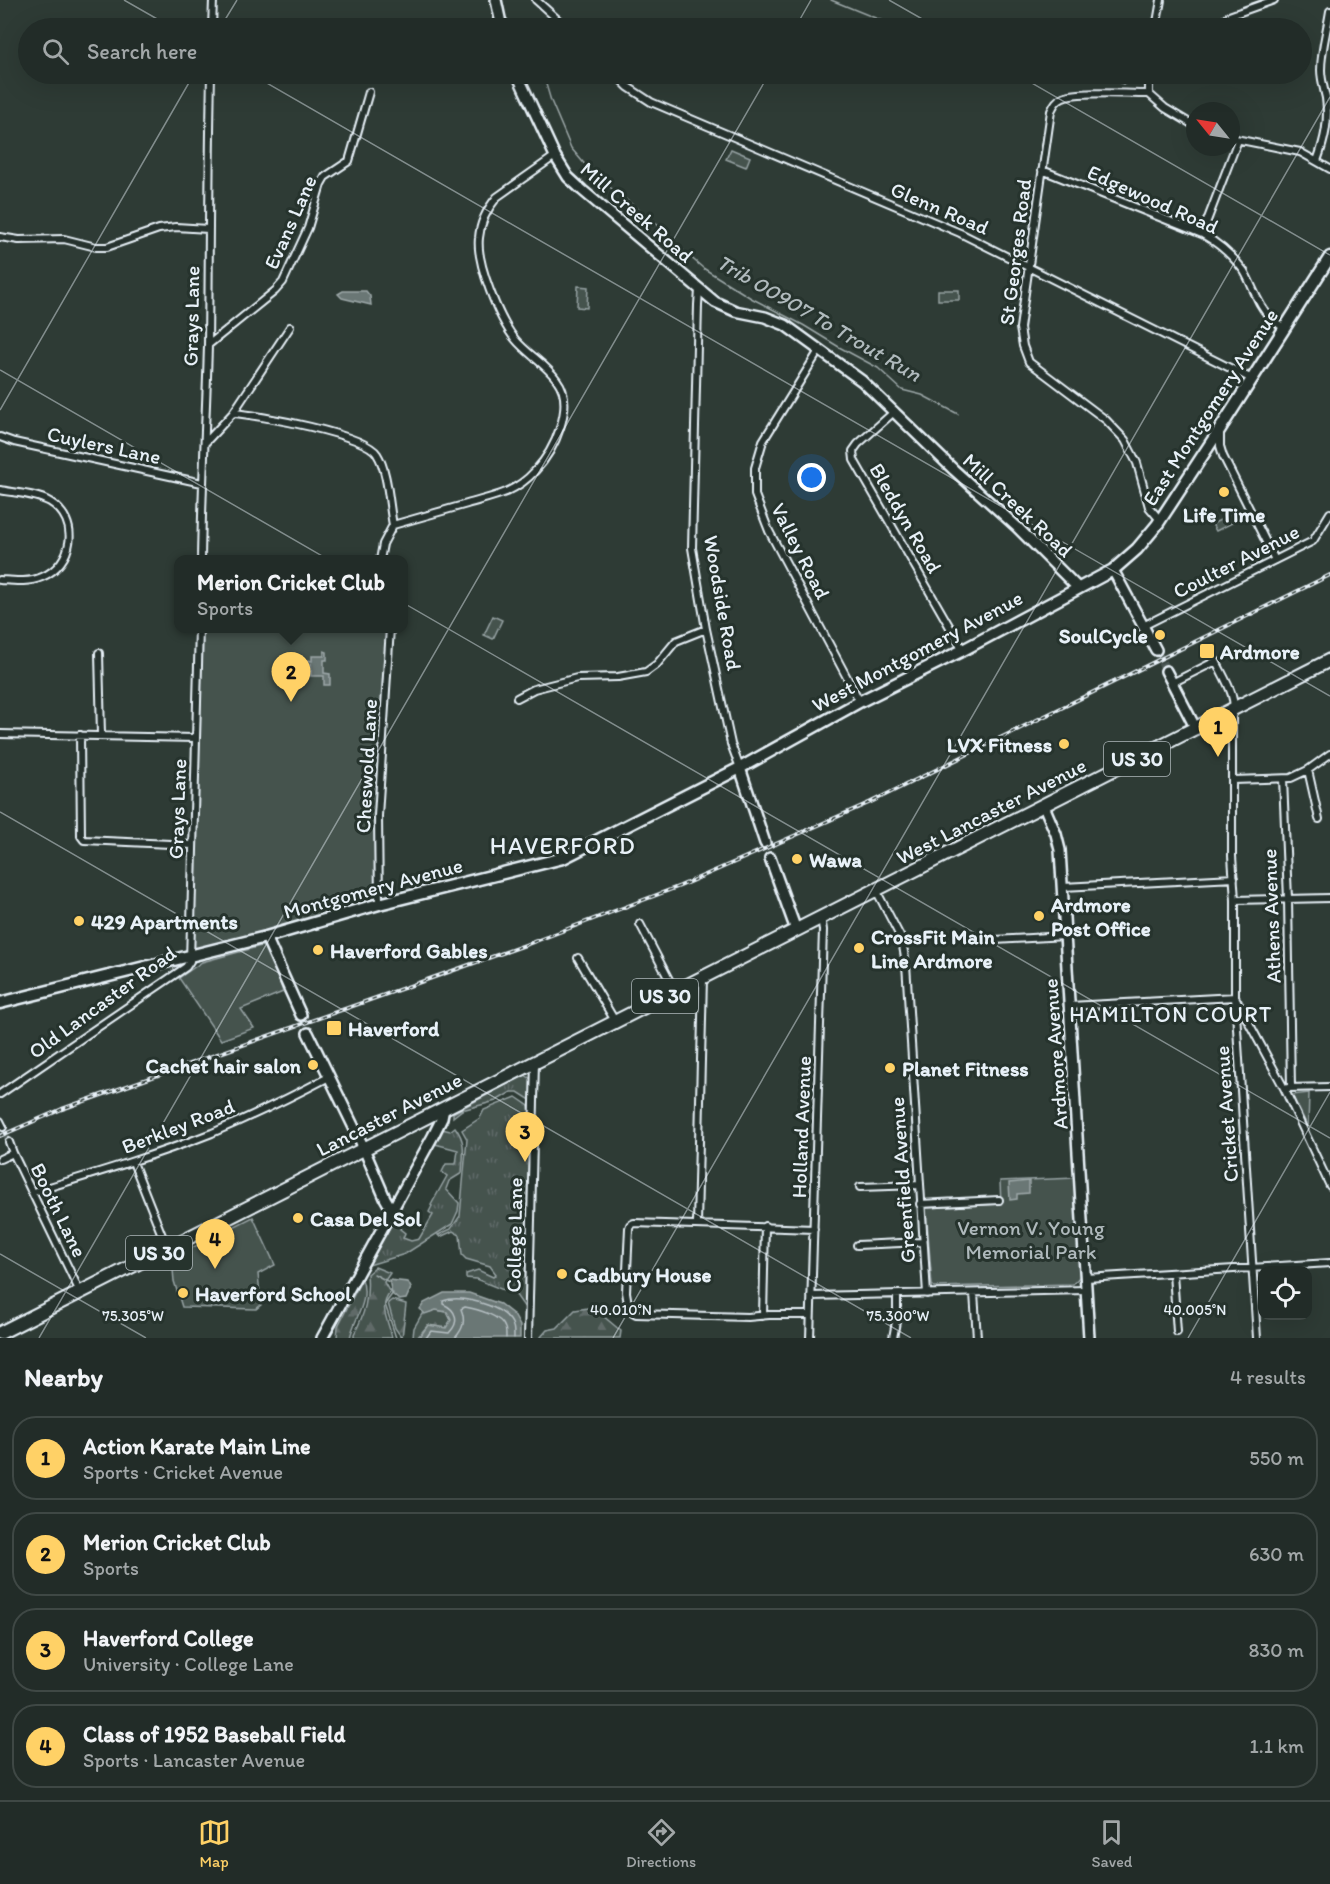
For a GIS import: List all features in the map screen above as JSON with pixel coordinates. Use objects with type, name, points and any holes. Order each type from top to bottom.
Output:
[{"type":"highway","name":"US 30","points":[[1235,709],[1330,660]]},
{"type":"highway","name":"West Lancaster Avenue","points":[[796,930],[1235,709]]},
{"type":"highway","name":"Lancaster Avenue","points":[[0,1333],[796,930]]},
{"type":"main road","name":"East Montgomery Avenue","points":[[1113,570],[1137,549],[1160,520],[1330,257]]},
{"type":"main road","name":"West Montgomery Avenue","points":[[740,768],[860,702],[1113,570]]},
{"type":"main road","name":"Montgomery Avenue","points":[[0,1003],[266,937],[379,904],[564,858],[740,768]]},
{"type":"street","points":[[212,18],[213,0]]},
{"type":"street","points":[[536,0],[556,18]]},
{"type":"street","points":[[1158,18],[1161,0]]},
{"type":"street","points":[[1226,18],[1274,0]]},
{"type":"street","points":[[1317,161],[1328,125],[1321,72],[1322,46],[1330,10]]},
{"type":"street","name":"Grays Lane","points":[[201,555],[208,345],[212,84]]},
{"type":"street","name":"Mill Creek Road","points":[[522,84],[555,156],[568,177],[699,290],[735,311],[765,317],[785,325],[862,381],[1017,527],[1078,588]]},
{"type":"street","name":"Glenn Road","points":[[625,84],[651,102],[960,233],[1252,379]]},
{"type":"street","points":[[1149,84],[1149,94],[1186,120]]},
{"type":"street","name":"Evans Lane","points":[[208,345],[283,282],[308,228],[321,184],[325,177],[349,160],[369,92]]},
{"type":"street","name":"St Georges Road","points":[[1149,94],[1076,95],[1063,97],[1055,102],[1051,111],[1020,328],[1029,362],[1106,420],[1125,440],[1137,463],[1149,507],[1160,520]]},
{"type":"street","points":[[1240,140],[1300,152],[1330,169]]},
{"type":"street","points":[[393,525],[506,492],[535,471],[551,449],[564,412],[563,391],[557,380],[516,341],[507,329],[492,295],[478,249],[483,221],[497,197],[555,156]]},
{"type":"street","points":[[1202,234],[1228,156]]},
{"type":"street","name":"Edgewood Road","points":[[1042,170],[1213,240],[1235,260],[1261,305],[1269,316],[1284,328]]},
{"type":"street","points":[[0,237],[18,240],[64,239],[96,247],[107,247],[159,229],[177,227],[208,229]]},
{"type":"street","name":"Woodside Road","points":[[699,290],[692,548],[706,629],[731,744],[765,843]]},
{"type":"street","points":[[205,443],[233,412],[290,327]]},
{"type":"street","name":"Valley Road","points":[[820,349],[763,441],[755,468],[755,495],[770,531],[860,702]]},
{"type":"street","name":"Bleddyn Road","points":[[895,411],[858,444],[854,451],[854,460],[963,650]]},
{"type":"street","points":[[233,412],[263,416],[354,439],[376,451],[383,466],[393,525],[383,544],[381,555]]},
{"type":"street","points":[[1220,429],[1223,456],[1275,560]]},
{"type":"street","name":"Cuylers Lane","points":[[0,437],[202,483]]},
{"type":"street","points":[[1203,454],[1215,451],[1223,456]]},
{"type":"street","points":[[0,490],[40,498],[54,505],[67,522],[70,539],[66,557],[53,572],[36,580],[0,579]]},
{"type":"street","name":"Coulter Avenue","points":[[1143,626],[1313,542],[1330,513]]},
{"type":"street","points":[[1113,570],[1156,650]]},
{"type":"street","points":[[517,698],[534,689],[577,678],[618,677],[646,672],[657,664],[676,641],[706,629]]},
{"type":"street","name":"Grays Lane","points":[[191,955],[199,633]]},
{"type":"street","name":"Cheswold Lane","points":[[379,904],[378,816],[390,633]]},
{"type":"street","points":[[99,653],[101,735]]},
{"type":"street","points":[[1172,683],[1216,661],[1234,700],[1235,709]]},
{"type":"street","points":[[1166,672],[1196,729]]},
{"type":"street","name":"Cricket Avenue","points":[[1235,709],[1232,717],[1235,997],[1257,1338]]},
{"type":"street","points":[[0,734],[195,738]]},
{"type":"street","points":[[80,735],[81,836],[84,840],[192,845]]},
{"type":"street","points":[[1233,780],[1291,778],[1308,770],[1330,754]]},
{"type":"street","points":[[1308,770],[1318,819]]},
{"type":"street","name":"Athens Avenue","points":[[1283,778],[1288,899],[1288,1088]]},
{"type":"street","name":"Ardmore Avenue","points":[[1044,806],[1057,839],[1063,887],[1089,1338]]},
{"type":"street","points":[[770,858],[796,930]]},
{"type":"street","points":[[1063,887],[1234,878]]},
{"type":"street","name":"Greenfield Avenue","points":[[876,890],[902,940],[906,964],[927,1294]]},
{"type":"street","points":[[1235,900],[1330,898]]},
{"type":"street","name":"Holland Avenue","points":[[810,1338],[823,940],[821,917]]},
{"type":"street","points":[[640,924],[675,991]]},
{"type":"street","points":[[995,940],[1065,936]]},
{"type":"street","points":[[266,937],[301,1016]]},
{"type":"street","name":"Old Lancaster Road","points":[[0,1094],[186,967],[191,955]]},
{"type":"street","points":[[578,958],[615,1022]]},
{"type":"street","points":[[695,1224],[703,977]]},
{"type":"street","points":[[1070,1006],[1235,997],[1288,1088],[1330,1186]]},
{"type":"street","points":[[308,1033],[392,1210]]},
{"type":"street","name":"College Lane","points":[[528,1338],[535,1062]]},
{"type":"street","name":"Berkley Road","points":[[33,1192],[133,1162],[212,1133],[329,1077]]},
{"type":"street","points":[[1288,1088],[1330,1087]]},
{"type":"street","points":[[322,1338],[433,1136],[444,1108]]},
{"type":"street","name":"Booth Lane","points":[[9,1142],[80,1292]]},
{"type":"street","points":[[0,1159],[13,1153]]},
{"type":"street","points":[[133,1162],[168,1248]]},
{"type":"street","points":[[860,1187],[919,1185]]},
{"type":"street","points":[[920,1204],[999,1200]]},
{"type":"street","points":[[810,1316],[636,1314],[629,1310],[626,1292],[629,1228],[632,1224],[638,1222],[814,1229]]},
{"type":"street","points":[[763,1316],[765,1226]]},
{"type":"street","points":[[857,1245],[922,1242]]},
{"type":"street","points":[[1086,1278],[1330,1263]]},
{"type":"street","points":[[1173,1273],[1177,1332]]},
{"type":"street","points":[[811,1296],[1086,1290]]},
{"type":"street","points":[[974,1293],[977,1338]]},
{"type":"street","points":[[893,1338],[897,1316],[897,1294]]},
{"type":"green space","points":[[731,149],[750,157],[746,167],[726,159]]},
{"type":"green space","points":[[578,286],[588,287],[587,308],[577,307]]},
{"type":"green space","points":[[938,290],[959,290],[959,300],[938,300]]},
{"type":"green space","points":[[1240,510],[1244,517],[1216,531],[1212,524]]},
{"type":"green space","points":[[493,616],[502,620],[493,639],[484,635]]},
{"type":"green space","points":[[199,633],[390,633],[378,816],[379,904],[191,955]]},
{"type":"green space","points":[[264,947],[283,992],[241,1009],[254,1028],[221,1040],[179,978],[202,962]]},
{"type":"green space","points":[[525,1075],[531,1079],[532,1101],[518,1092],[511,1092],[496,1101],[462,1110],[453,1117],[453,1113]]},
{"type":"green space","points":[[1309,1093],[1308,1127],[1292,1095]]},
{"type":"green space","points":[[516,1097],[529,1106],[530,1113],[525,1308],[516,1295],[476,1279],[466,1278],[466,1274],[478,1270],[493,1277],[496,1274],[490,1266],[466,1259],[462,1255],[460,1235],[453,1231],[440,1237],[438,1235],[451,1229],[460,1216],[467,1139],[462,1130],[480,1118],[484,1110]]},
{"type":"green space","points":[[455,1127],[463,1144],[463,1154],[462,1173],[449,1181],[446,1189],[459,1203],[452,1224],[405,1254],[369,1265],[396,1216],[404,1220],[400,1229],[405,1233],[403,1238],[411,1241],[419,1239],[433,1215],[429,1212],[431,1205],[447,1176],[442,1172],[446,1164],[456,1164],[458,1150],[435,1144],[442,1129],[450,1131]]},
{"type":"green space","name":"Vernon V. Young Memorial Park","points":[[1076,1178],[1081,1275],[1073,1284],[934,1287],[932,1285],[926,1208],[1001,1204],[1000,1181]]},
{"type":"green space","points":[[253,1217],[275,1265],[258,1274],[261,1305],[256,1309],[182,1307],[174,1281],[172,1258]]},
{"type":"green space","points":[[375,1267],[390,1273],[384,1282],[390,1293],[385,1304],[385,1315],[392,1338],[354,1338],[365,1305],[367,1274]]},
{"type":"green space","points":[[362,1279],[363,1303],[350,1338],[337,1338],[338,1326]]},
{"type":"green space","points":[[392,1300],[406,1304],[402,1338],[395,1328],[388,1303]]},
{"type":"green space","points":[[588,1308],[597,1311],[621,1331],[620,1338],[540,1338],[547,1330],[557,1328],[575,1310]]},
{"type":"green space","points":[[436,1310],[447,1312],[451,1320],[446,1328],[428,1325],[417,1338],[413,1337],[414,1328],[422,1314]]},
{"type":"water","points":[[343,291],[366,291],[370,296],[371,305],[342,298],[338,294]]},
{"type":"water","points":[[324,651],[327,652],[327,660],[324,660],[324,673],[330,674],[330,685],[324,685],[324,676],[311,676],[311,663],[310,676],[308,676],[308,660],[312,661],[312,656],[324,656]]},
{"type":"water","points":[[1029,1181],[1029,1193],[1017,1194],[1017,1199],[1010,1200],[1009,1183]]},
{"type":"water","points":[[389,1280],[408,1282],[411,1288],[406,1299],[399,1300],[392,1294]]},
{"type":"water","points":[[444,1293],[469,1293],[500,1304],[514,1315],[520,1326],[520,1338],[419,1338],[428,1325],[446,1328],[451,1320],[447,1312],[436,1310],[425,1314],[420,1309],[424,1303]]},
{"type":"waterway","points":[[831,0],[875,18]]},
{"type":"waterway","name":"Trib 00907 To Trout Run","points":[[546,84],[571,148],[593,174],[657,224],[672,241],[703,268],[751,298],[878,368],[902,390],[922,395],[958,414]]},
{"type":"waterway","points":[[374,1274],[389,1282]]},
{"type":"waterway","points":[[393,1293],[385,1304],[396,1338]]},
{"type":"tunnel","points":[[1156,650],[1166,671]]},
{"type":"tunnel","points":[[301,1015],[308,1033]]},
{"type":"tunnel","points":[[3,1127],[9,1142]]},
{"type":"railway","points":[[0,1136],[62,1109],[528,944],[680,886],[871,802],[1330,575]]},
{"type":"place","name":"Life Time","points":[[1224,492]]},
{"type":"place","name":"SoulCycle","points":[[1160,635]]},
{"type":"place","name":"Ardmore","points":[[1207,651]]},
{"type":"place","name":"Merion Cricket Club","points":[[291,702]]},
{"type":"place","name":"LVX Fitness","points":[[1064,744]]},
{"type":"place","name":"Action Karate Main Line","points":[[1218,757]]},
{"type":"place","name":"Wawa","points":[[797,859]]},
{"type":"place","name":"Ardmore Post Office","points":[[1039,916]]},
{"type":"place","name":"429 Apartments","points":[[79,921]]},
{"type":"place","name":"CrossFit Main Line Ardmore","points":[[859,948]]},
{"type":"place","name":"Haverford Gables","points":[[318,950]]},
{"type":"place","name":"Haverford","points":[[334,1028]]},
{"type":"place","name":"Cachet hair salon","points":[[313,1065]]},
{"type":"place","name":"Planet Fitness","points":[[890,1068]]},
{"type":"place","name":"Haverford College","points":[[525,1162]]},
{"type":"place","name":"Casa Del Sol","points":[[298,1218]]},
{"type":"place","name":"Class of 1952 Baseball Field","points":[[215,1269]]},
{"type":"place","name":"Cadbury House","points":[[562,1274]]},
{"type":"place","name":"Haverford School","points":[[183,1293]]},
{"type":"district","name":"HAVERFORD","points":[[563,845]]},
{"type":"district","name":"HAMILTON COURT","points":[[1171,1014]]}]
